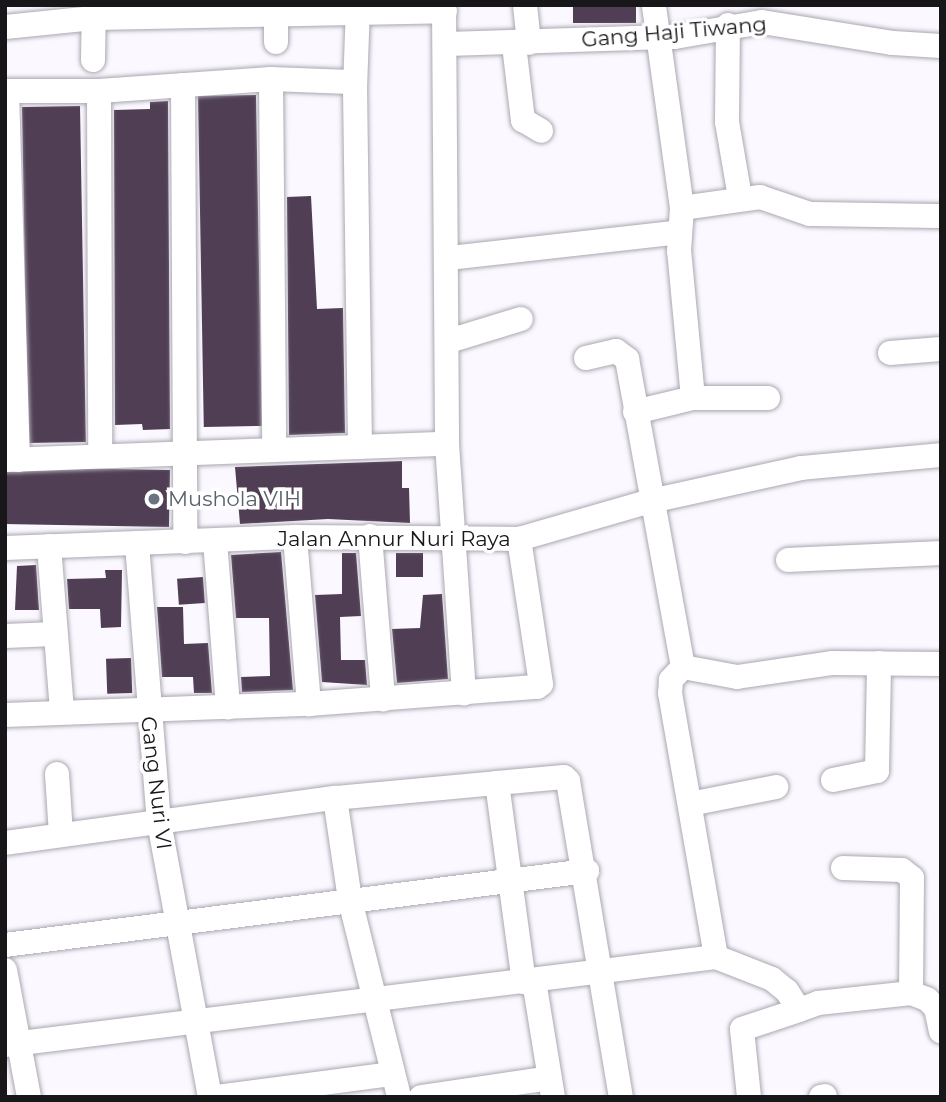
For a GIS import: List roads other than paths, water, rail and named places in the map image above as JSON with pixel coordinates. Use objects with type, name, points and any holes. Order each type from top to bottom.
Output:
[{"type":"street","points":[[525,5],[521,44],[523,120],[541,131]]},
{"type":"street","points":[[654,5],[655,36],[681,220],[693,398]]},
{"type":"street","points":[[5,27],[94,12],[444,8],[447,44],[449,258],[447,444],[450,536],[464,693]]},
{"type":"street","points":[[358,10],[355,88],[360,447]]},
{"type":"street","points":[[276,11],[276,42]]},
{"type":"street","points":[[93,60],[94,12]]},
{"type":"street","name":"Gang Haji Tiwang","points":[[447,44],[521,44],[655,36],[762,22],[882,42],[941,46]]},
{"type":"street","points":[[728,25],[727,122],[740,197]]},
{"type":"street","points":[[355,88],[343,80],[271,79],[99,92],[6,90],[12,460],[447,444]]},
{"type":"street","points":[[271,79],[274,450]]},
{"type":"street","points":[[183,85],[186,453],[184,542]]},
{"type":"street","points":[[99,92],[100,456]]},
{"type":"street","points":[[449,258],[681,220],[740,197],[760,197],[810,214],[941,216]]},
{"type":"street","points":[[449,341],[521,319]]},
{"type":"street","points":[[890,353],[941,349]]},
{"type":"street","points":[[586,358],[622,352],[627,359],[683,667]]},
{"type":"street","points":[[635,412],[693,398],[768,397]]},
{"type":"street","name":"Jalan Annur Nuri Raya","points":[[5,548],[295,537],[450,536],[519,539],[651,501],[801,468],[941,455]]},
{"type":"street","points":[[370,536],[383,699]]},
{"type":"street","points":[[295,537],[309,704]]},
{"type":"street","points":[[5,715],[62,710],[309,704],[464,693],[541,684],[519,539]]},
{"type":"street","points":[[215,541],[228,707]]},
{"type":"street","name":"Gang Nuri VI","points":[[137,544],[147,710],[159,822],[210,1097]]},
{"type":"street","points":[[49,545],[62,710]]},
{"type":"street","points":[[788,560],[941,553]]},
{"type":"street","points":[[5,636],[55,634]]},
{"type":"street","points":[[683,667],[737,677],[833,663],[941,664]]},
{"type":"street","points":[[833,780],[877,771],[879,663]]},
{"type":"street","points":[[683,667],[671,680],[670,693],[716,957]]},
{"type":"street","points":[[57,774],[61,835]]},
{"type":"street","points":[[5,843],[335,799],[567,778],[587,871],[599,970],[621,1097]]},
{"type":"street","points":[[421,1097],[552,1087],[509,879],[497,783]]},
{"type":"street","points":[[690,804],[776,787]]},
{"type":"street","points":[[217,1097],[395,1085],[350,900],[335,799]]},
{"type":"street","points":[[843,868],[902,870],[912,878],[911,993]]},
{"type":"street","points":[[5,945],[587,871]]},
{"type":"street","points":[[11,1044],[374,996],[529,982],[599,970],[716,957],[772,979],[787,991],[799,1010]]},
{"type":"street","points":[[5,970],[11,1044],[29,1097]]},
{"type":"street","points":[[749,1097],[742,1029],[818,1003],[911,993],[928,999],[936,1008],[941,1031]]},
{"type":"place","name":"Mushola VIH","points":[[154,499]]}]
